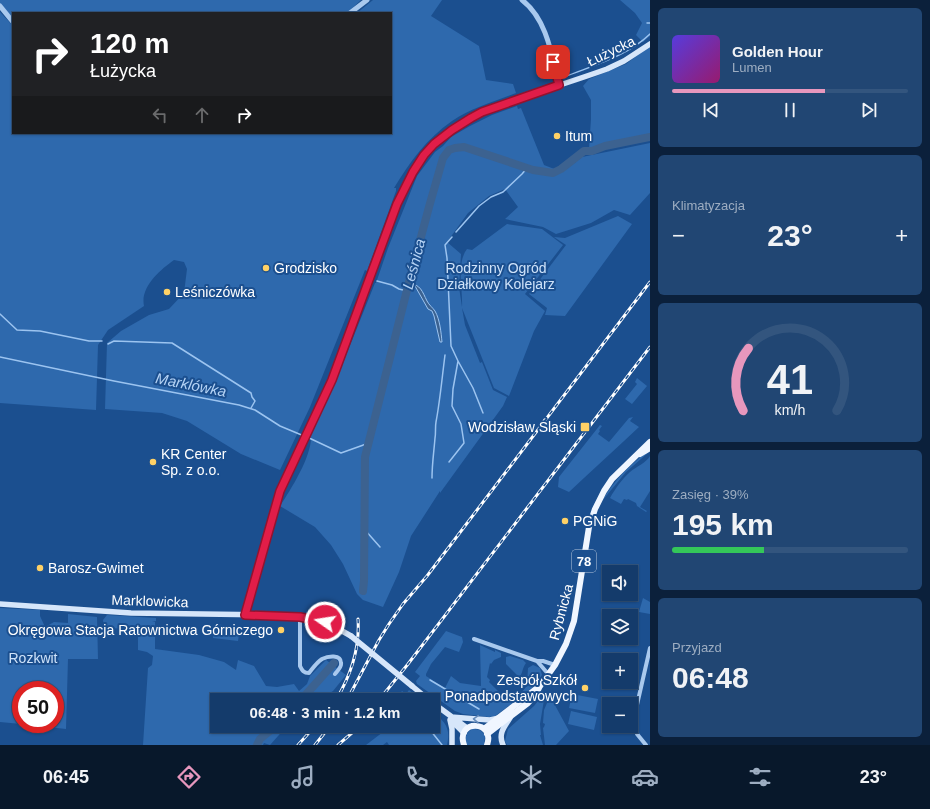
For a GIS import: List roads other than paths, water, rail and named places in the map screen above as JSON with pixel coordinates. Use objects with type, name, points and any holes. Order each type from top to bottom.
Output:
[{"type":"main road","name":"Łużycka","points":[[245,615],[280,491],[337,369],[403,188],[418,163],[434,144],[454,128],[482,112],[619,64],[650,44]]},
{"type":"main road","name":"Rybnicka","points":[[486,732],[540,686],[555,665],[566,644],[574,620],[588,533],[595,509],[612,479],[650,442]]},
{"type":"main road","name":"Rybnicka","points":[[635,457],[650,448]]},
{"type":"main road","name":"Marklowicka","points":[[0,604],[131,613],[300,617],[317,620],[333,625],[344,631],[361,643],[420,693]]},
{"type":"main road","name":"Rybnicka","points":[[486,732],[510,718],[528,703],[536,694],[540,686]]},
{"type":"main road","points":[[440,709],[465,731]]},
{"type":"main road","points":[[450,718],[490,720],[502,717]]},
{"type":"main road","points":[[450,718],[452,745]]},
{"type":"main road","points":[[503,745],[501,732],[510,718]]},
{"type":"main road","points":[[462,744],[465,731],[472,726],[478,726],[486,732],[490,744]]},
{"type":"street","points":[[351,12],[367,0]]},
{"type":"street","points":[[522,0],[533,10],[543,27],[559,85]]},
{"type":"street","points":[[0,6],[12,21]]},
{"type":"street","points":[[300,617],[300,666],[303,672],[309,673],[318,662],[324,658],[334,656],[342,661],[342,665],[335,674]]},
{"type":"street","points":[[474,639],[536,661],[543,661],[555,665]]},
{"type":"street","points":[[646,745],[637,734],[634,718],[650,648]]},
{"type":"street","points":[[536,661],[549,675]]},
{"type":"waterway","points":[[564,77],[620,55],[631,49],[650,34]]},
{"type":"waterway","name":"Leśnica","points":[[363,591],[365,457],[410,278],[443,158],[449,150],[464,147],[533,170],[553,173],[561,169],[584,151],[592,151],[605,146],[650,137]]},
{"type":"waterway","points":[[456,232],[479,206],[491,197],[503,192],[527,168]]},
{"type":"waterway","points":[[449,462],[464,443],[461,424],[452,406],[453,389],[458,361],[451,346],[447,258],[445,245],[452,237]]},
{"type":"waterway","points":[[377,281],[407,291]]},
{"type":"waterway","points":[[0,314],[17,330],[40,331],[89,341],[102,341]]},
{"type":"waterway","points":[[108,344],[114,341],[172,343],[251,393],[255,401],[251,408]]},
{"type":"waterway","points":[[432,478],[436,424],[445,355]]},
{"type":"waterway","name":"Marklówka","points":[[0,357],[239,405],[255,410],[280,426],[304,436]]},
{"type":"waterway","points":[[458,361],[473,388],[483,413]]},
{"type":"waterway","name":"Marklówka","points":[[307,437],[341,453],[369,443]]},
{"type":"waterway","points":[[365,530],[380,547]]},
{"type":"waterway","name":"Leśnica","points":[[307,693],[334,663]]},
{"type":"waterway","points":[[430,680],[479,709]]},
{"type":"waterway","name":"Leśnica","points":[[257,745],[260,739],[267,733]]},
{"type":"waterway","points":[[433,733],[442,745]]},
{"type":"railway","points":[[351,693],[379,640],[403,604],[427,576],[650,282]]},
{"type":"railway","points":[[385,693],[650,347]]},
{"type":"railway","points":[[340,693],[350,671],[356,651],[358,641],[358,619]]},
{"type":"railway","points":[[298,745],[309,733]]},
{"type":"railway","points":[[315,745],[324,733]]},
{"type":"railway","points":[[338,745],[352,733]]},
{"type":"place","name":"Itum","points":[[557,136]]},
{"type":"place","name":"Grodzisko","points":[[266,268]]},
{"type":"place","name":"Leśniczówka","points":[[167,292]]},
{"type":"place","name":"Wodzisław Śląski","points":[[585,427]]},
{"type":"place","name":"KR Center Sp. z o.o.","points":[[153,462]]},
{"type":"place","name":"PGNiG","points":[[565,521]]},
{"type":"place","name":"Barosz-Gwimet","points":[[40,568]]},
{"type":"place","name":"Okręgowa Stacja Ratownictwa Górniczego","points":[[281,630]]},
{"type":"place","name":"Zespół Szkół Ponadpodstawowych","points":[[585,688]]},
{"type":"park label","name":"Rodzinny Ogród Działkowy Kolejarz","points":[[496,276]]},
{"type":"park label","name":"Rozkwit","points":[[33,658]]}]
